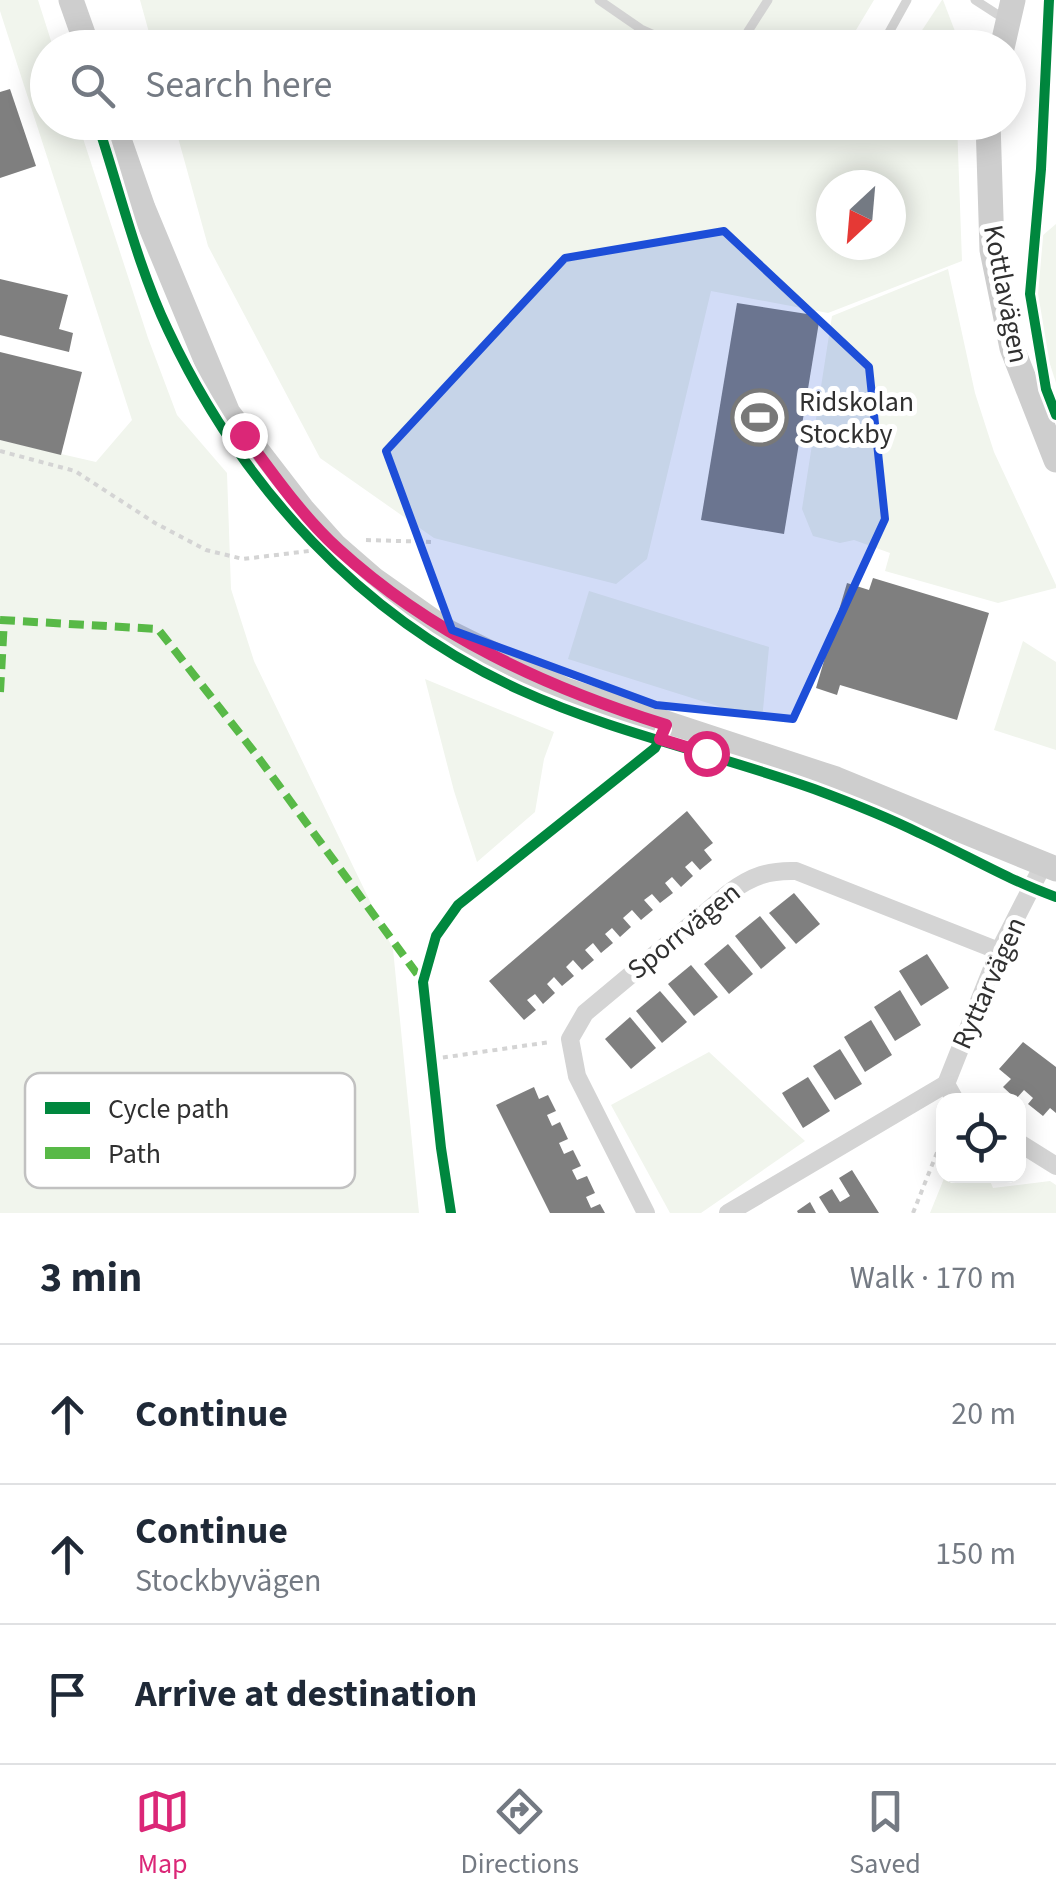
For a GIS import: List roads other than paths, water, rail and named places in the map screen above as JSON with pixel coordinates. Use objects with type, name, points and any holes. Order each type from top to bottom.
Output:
[{"type":"street","points":[[72,0],[82,30]]},
{"type":"street","points":[[119,140],[142,208],[228,413],[326,548],[448,632],[592,702],[836,779],[1050,867]]},
{"type":"street","name":"Kottlavägen","points":[[989,140],[992,250],[1012,348],[1056,460]]},
{"type":"street","name":"Ryttarvägen","points":[[950,1092],[999,951],[1050,867]]},
{"type":"street","name":"Sporrvägen","points":[[646,1213],[577,1076],[570,1039],[585,1012],[750,877],[777,870],[816,876],[999,951]]},
{"type":"street","points":[[728,1213],[950,1092]]},
{"type":"street","points":[[1026,1147],[1056,1166]]},
{"type":"lane","points":[[599,0],[641,30]]},
{"type":"lane","points":[[749,30],[768,0]]},
{"type":"lane","points":[[890,30],[906,0]]},
{"type":"lane","points":[[974,0],[1011,11]]},
{"type":"place","name":"Ridskolan Stockby","points":[[760,418]]}]
